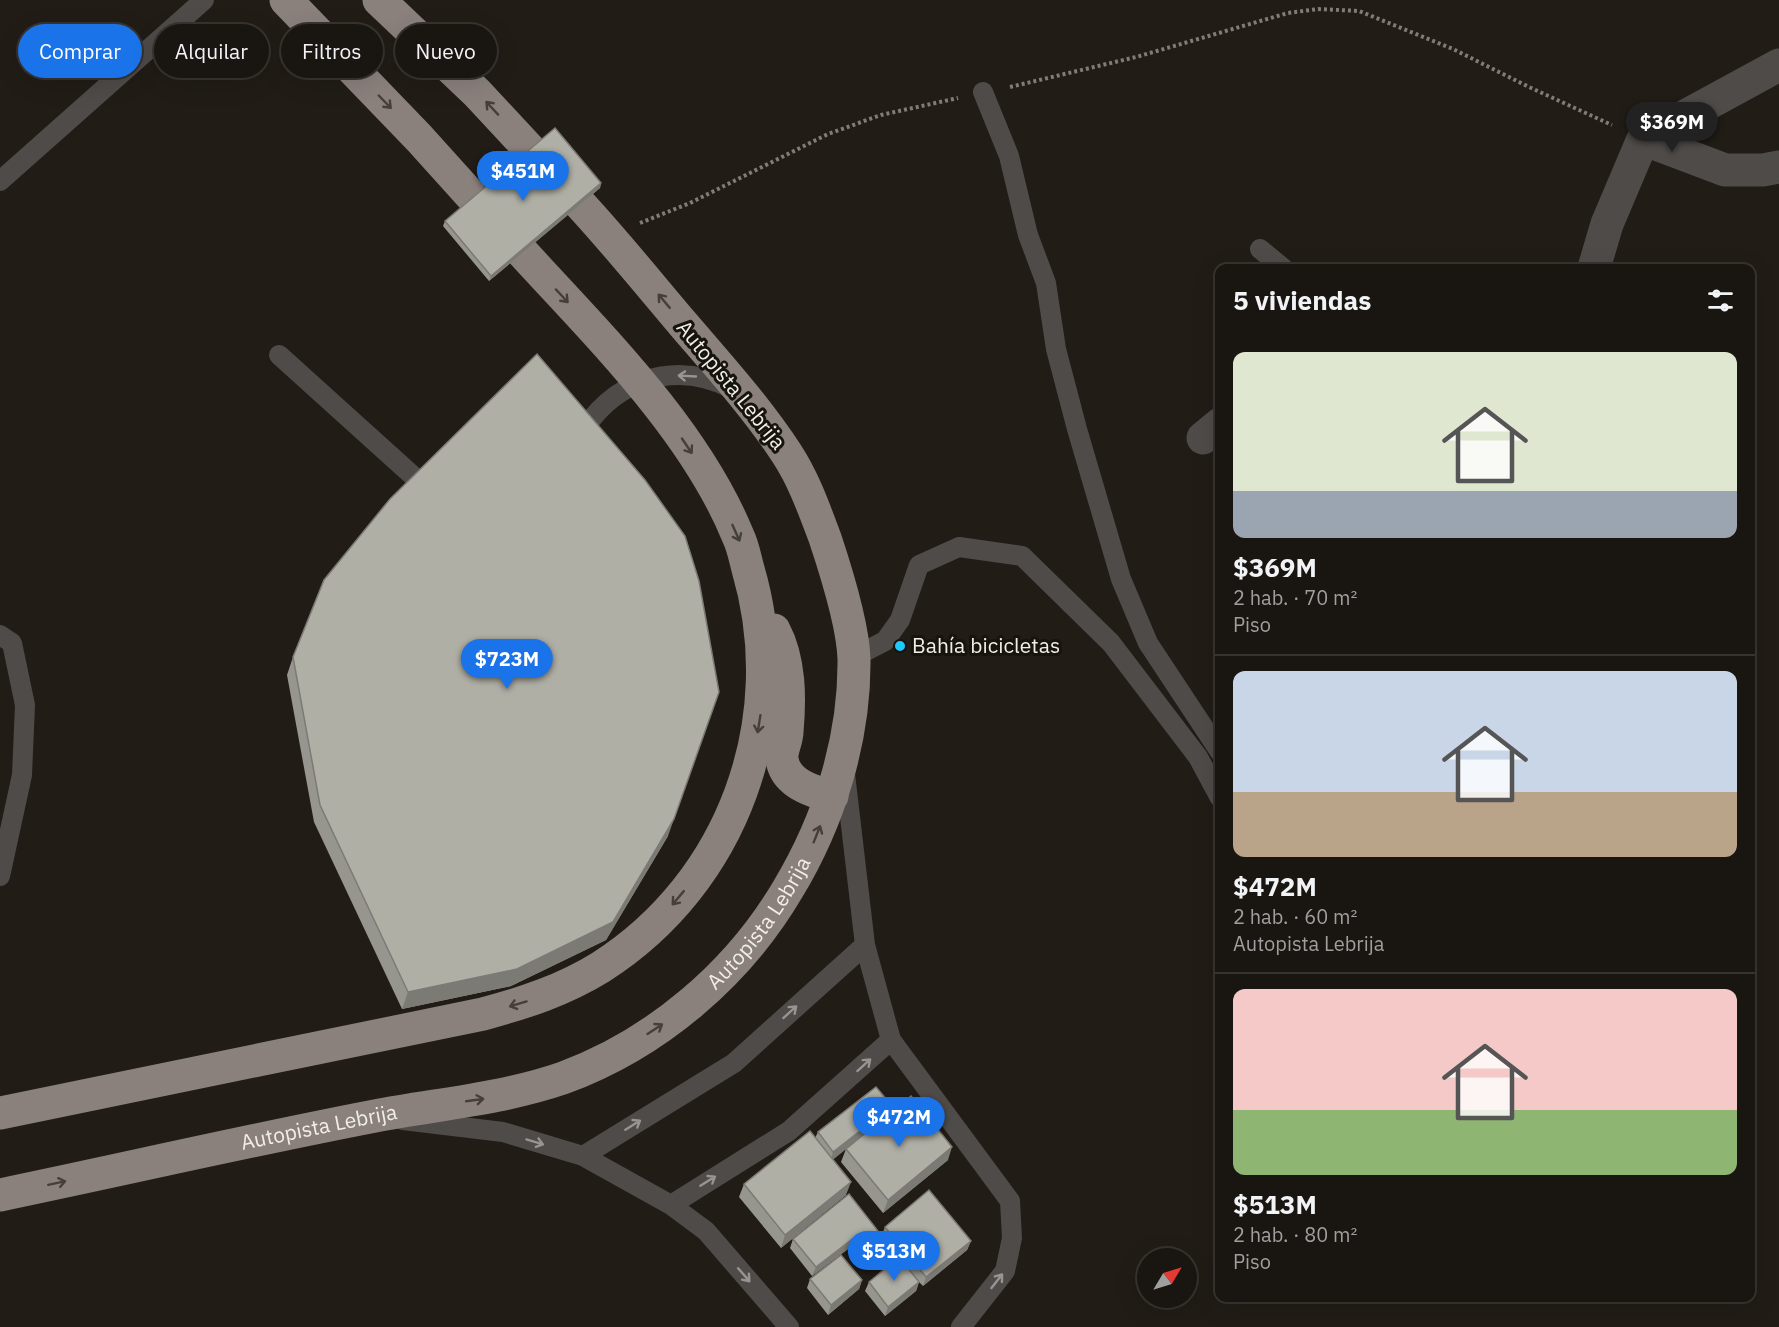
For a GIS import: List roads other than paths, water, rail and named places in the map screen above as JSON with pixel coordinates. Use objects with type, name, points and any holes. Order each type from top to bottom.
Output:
[{"type":"highway","points":[[286,0],[419,138],[474,199]]},
{"type":"highway","points":[[379,0],[477,93],[531,151]]},
{"type":"highway","name":"Autopista Lebrija","points":[[0,1195],[374,1117],[501,1096],[565,1077],[625,1048],[681,1012],[730,967],[773,915],[807,858],[832,796],[843,756],[851,706],[854,657],[846,613],[832,559],[809,496],[789,458],[765,422],[610,236],[580,204]]},
{"type":"highway","points":[[0,1113],[483,1014],[524,1003],[564,987],[601,966],[635,941],[666,913],[694,880],[711,853],[736,806],[750,766],[759,725],[764,682],[763,639],[756,597],[739,536],[710,480],[676,429],[601,337],[523,253]]},
{"type":"highway","points":[[756,597],[779,640],[787,675],[789,709],[782,759],[795,781],[811,792],[832,796]]},
{"type":"street","points":[[1595,264],[1607,224],[1643,139],[1779,64]]},
{"type":"street","points":[[1643,139],[1725,170],[1763,170],[1779,167]]},
{"type":"lane","points":[[0,181],[204,0]]},
{"type":"lane","points":[[983,92],[1009,156],[1028,235],[1046,283],[1059,360],[1121,579],[1148,643],[1215,744]]},
{"type":"lane","points":[[1260,249],[1278,264]]},
{"type":"lane","points":[[279,356],[443,504]]},
{"type":"lane","points":[[567,458],[584,429],[604,404],[617,393],[639,382],[665,375],[692,375],[718,381],[742,393]]},
{"type":"lane","points":[[854,657],[885,642],[900,620],[919,565],[959,547],[1022,556],[1111,643],[1198,757],[1215,789]]},
{"type":"lane","points":[[0,635],[12,643],[25,705],[22,775],[0,876]]},
{"type":"lane","points":[[843,756],[865,945],[891,1040],[1010,1201],[1012,1238],[1005,1270],[961,1327]]},
{"type":"lane","points":[[583,1156],[734,1063],[865,945]]},
{"type":"lane","points":[[671,1205],[789,1131],[891,1040]]},
{"type":"lane","points":[[374,1117],[503,1132],[583,1156],[671,1205],[706,1231],[789,1327]]},
{"type":"place","name":"Bahía bicicletas","points":[[900,646]]}]
